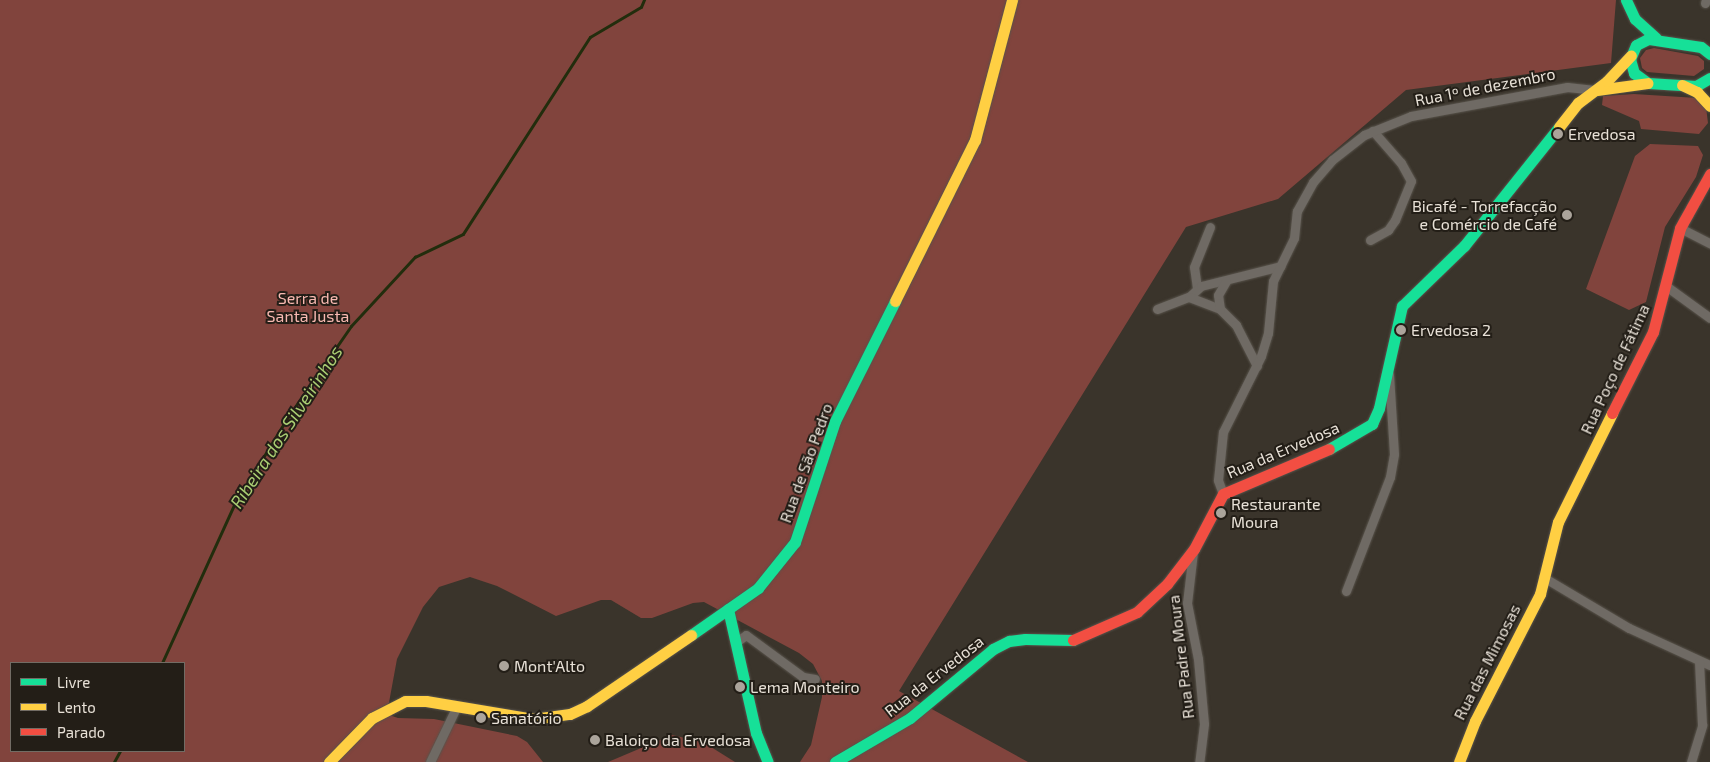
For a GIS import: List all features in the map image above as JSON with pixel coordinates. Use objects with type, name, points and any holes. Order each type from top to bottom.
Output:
[{"type":"street","name":"Rua de São Pedro","points":[[329,762],[372,718],[388,707],[405,701],[426,700],[533,718],[570,714],[724,613],[758,588],[795,542],[835,421],[975,140],[1012,0]]},
{"type":"street","points":[[1627,3],[1646,31],[1656,38],[1707,48]]},
{"type":"street","points":[[1627,3],[1634,73],[1648,83]]},
{"type":"street","points":[[1633,50],[1656,38]]},
{"type":"street","name":"Rua da Ervedosa","points":[[835,762],[910,718],[993,649],[1009,642],[1025,639],[1070,641],[1136,612],[1167,584],[1194,549],[1223,494],[1348,441],[1372,424],[1380,408],[1402,306],[1464,246],[1578,103],[1597,90],[1633,50]]},
{"type":"street","name":"Rua da Ervedosa","points":[[1597,90],[1648,83],[1696,86],[1709,84]]},
{"type":"street","points":[[1682,85],[1697,92],[1710,106]]},
{"type":"street","name":"Rua 1º de dezembro","points":[[1223,494],[1218,480],[1223,432],[1257,366],[1268,333],[1273,281],[1294,238],[1297,211],[1313,182],[1347,145],[1373,131],[1410,116],[1460,105],[1567,88],[1597,90]]},
{"type":"street","points":[[1370,240],[1388,230],[1395,220],[1411,181],[1401,163],[1373,131]]},
{"type":"street","name":"Rua Poço de Fátima","points":[[1543,576],[1552,536],[1653,332],[1680,228],[1710,174]]},
{"type":"street","points":[[1197,288],[1194,267],[1210,227]]},
{"type":"street","points":[[1680,228],[1710,243]]},
{"type":"street","points":[[1158,309],[1189,297],[1197,288],[1281,266]]},
{"type":"street","points":[[1220,309],[1218,295],[1226,281]]},
{"type":"street","points":[[1666,286],[1710,318]]},
{"type":"street","points":[[1189,297],[1220,309],[1236,325],[1257,366]]},
{"type":"street","points":[[1346,591],[1390,477],[1394,447],[1388,366]]},
{"type":"street","name":"Rua Padre Moura","points":[[1194,549],[1188,577],[1187,603],[1198,659],[1204,724],[1199,762]]},
{"type":"street","points":[[1543,576],[1629,628],[1710,666]]},
{"type":"street","name":"Rua das Mimosas","points":[[1459,762],[1475,721],[1540,594],[1543,576]]},
{"type":"street","points":[[724,613],[736,642],[761,751],[768,762]]},
{"type":"street","points":[[736,642],[746,635],[761,642],[803,677],[815,680]]},
{"type":"street","points":[[1693,762],[1702,724],[1699,661]]},
{"type":"street","points":[[430,762],[457,706]]},
{"type":"green space","name":"Serra de Santa Justa","points":[[0,0],[1616,0],[1611,63],[1406,90],[1278,199],[1186,227],[899,691],[1028,762],[800,762],[811,745],[822,697],[822,681],[813,664],[799,653],[704,602],[693,603],[652,618],[641,618],[611,600],[601,600],[556,616],[497,586],[470,577],[439,587],[423,607],[397,659],[388,708],[392,716],[398,718],[434,719],[517,736],[527,742],[543,762],[0,762]]},
{"type":"green space","points":[[1654,48],[1698,56],[1704,61],[1704,69],[1694,76],[1647,72],[1642,68],[1640,58],[1646,50]]},
{"type":"green space","points":[[1634,94],[1697,98],[1706,107],[1708,123],[1699,134],[1641,129],[1639,121],[1602,105],[1603,96]]},
{"type":"green space","points":[[1650,144],[1698,146],[1703,155],[1696,177],[1665,227],[1646,302],[1629,310],[1586,289],[1635,156]]},
{"type":"green space","points":[[672,735],[703,742],[735,762],[608,762]]},
{"type":"waterway","name":"Ribeira dos Silveirinhos","points":[[162,662],[234,505],[286,420],[351,326],[415,257],[463,234],[590,37],[641,7],[644,0]]},
{"type":"waterway","name":"Ribeira dos Silveirinhos","points":[[114,762],[119,752]]},
{"type":"traffic: fast","points":[[1626,0],[1635,19],[1656,38]]},
{"type":"traffic: fast","points":[[1710,54],[1701,47],[1648,39],[1636,45],[1630,59],[1634,73],[1648,83],[1696,86],[1710,78]]},
{"type":"traffic: fast","points":[[1329,449],[1372,424],[1379,408],[1402,306],[1464,246],[1559,127]]},
{"type":"traffic: fast","points":[[691,635],[758,588],[795,542],[835,421],[895,301]]},
{"type":"traffic: fast","points":[[728,609],[756,733],[768,762]]},
{"type":"traffic: fast","points":[[835,762],[910,718],[993,649],[1009,641],[1025,639],[1073,640]]},
{"type":"traffic: slow","points":[[895,301],[975,140],[1012,0]]},
{"type":"traffic: slow","points":[[1559,127],[1578,103],[1607,81],[1631,55]]},
{"type":"traffic: slow","points":[[1597,90],[1648,83]]},
{"type":"traffic: slow","points":[[1682,85],[1697,92],[1710,106]]},
{"type":"traffic: slow","points":[[1459,762],[1475,721],[1540,594],[1558,522],[1612,413]]},
{"type":"traffic: slow","points":[[329,762],[372,718],[405,701],[426,701],[533,719],[570,714],[587,706],[691,635]]},
{"type":"traffic: jam","points":[[1612,413],[1653,332],[1680,228],[1710,174]]},
{"type":"traffic: jam","points":[[1073,640],[1137,612],[1167,584],[1194,549],[1223,494],[1329,449]]},
{"type":"place","name":"Ervedosa","points":[[1558,134]]},
{"type":"place","name":"Bicafé - Torrefacção e Comércio de Café","points":[[1567,215]]},
{"type":"place","name":"Ervedosa 2","points":[[1401,330]]},
{"type":"place","name":"Restaurante Moura","points":[[1221,513]]},
{"type":"place","name":"Mont'Alto","points":[[504,666]]},
{"type":"place","name":"Lema Monteiro","points":[[740,687]]},
{"type":"place","name":"Sanatório","points":[[481,718]]},
{"type":"place","name":"Baloiço da Ervedosa","points":[[595,740]]}]
